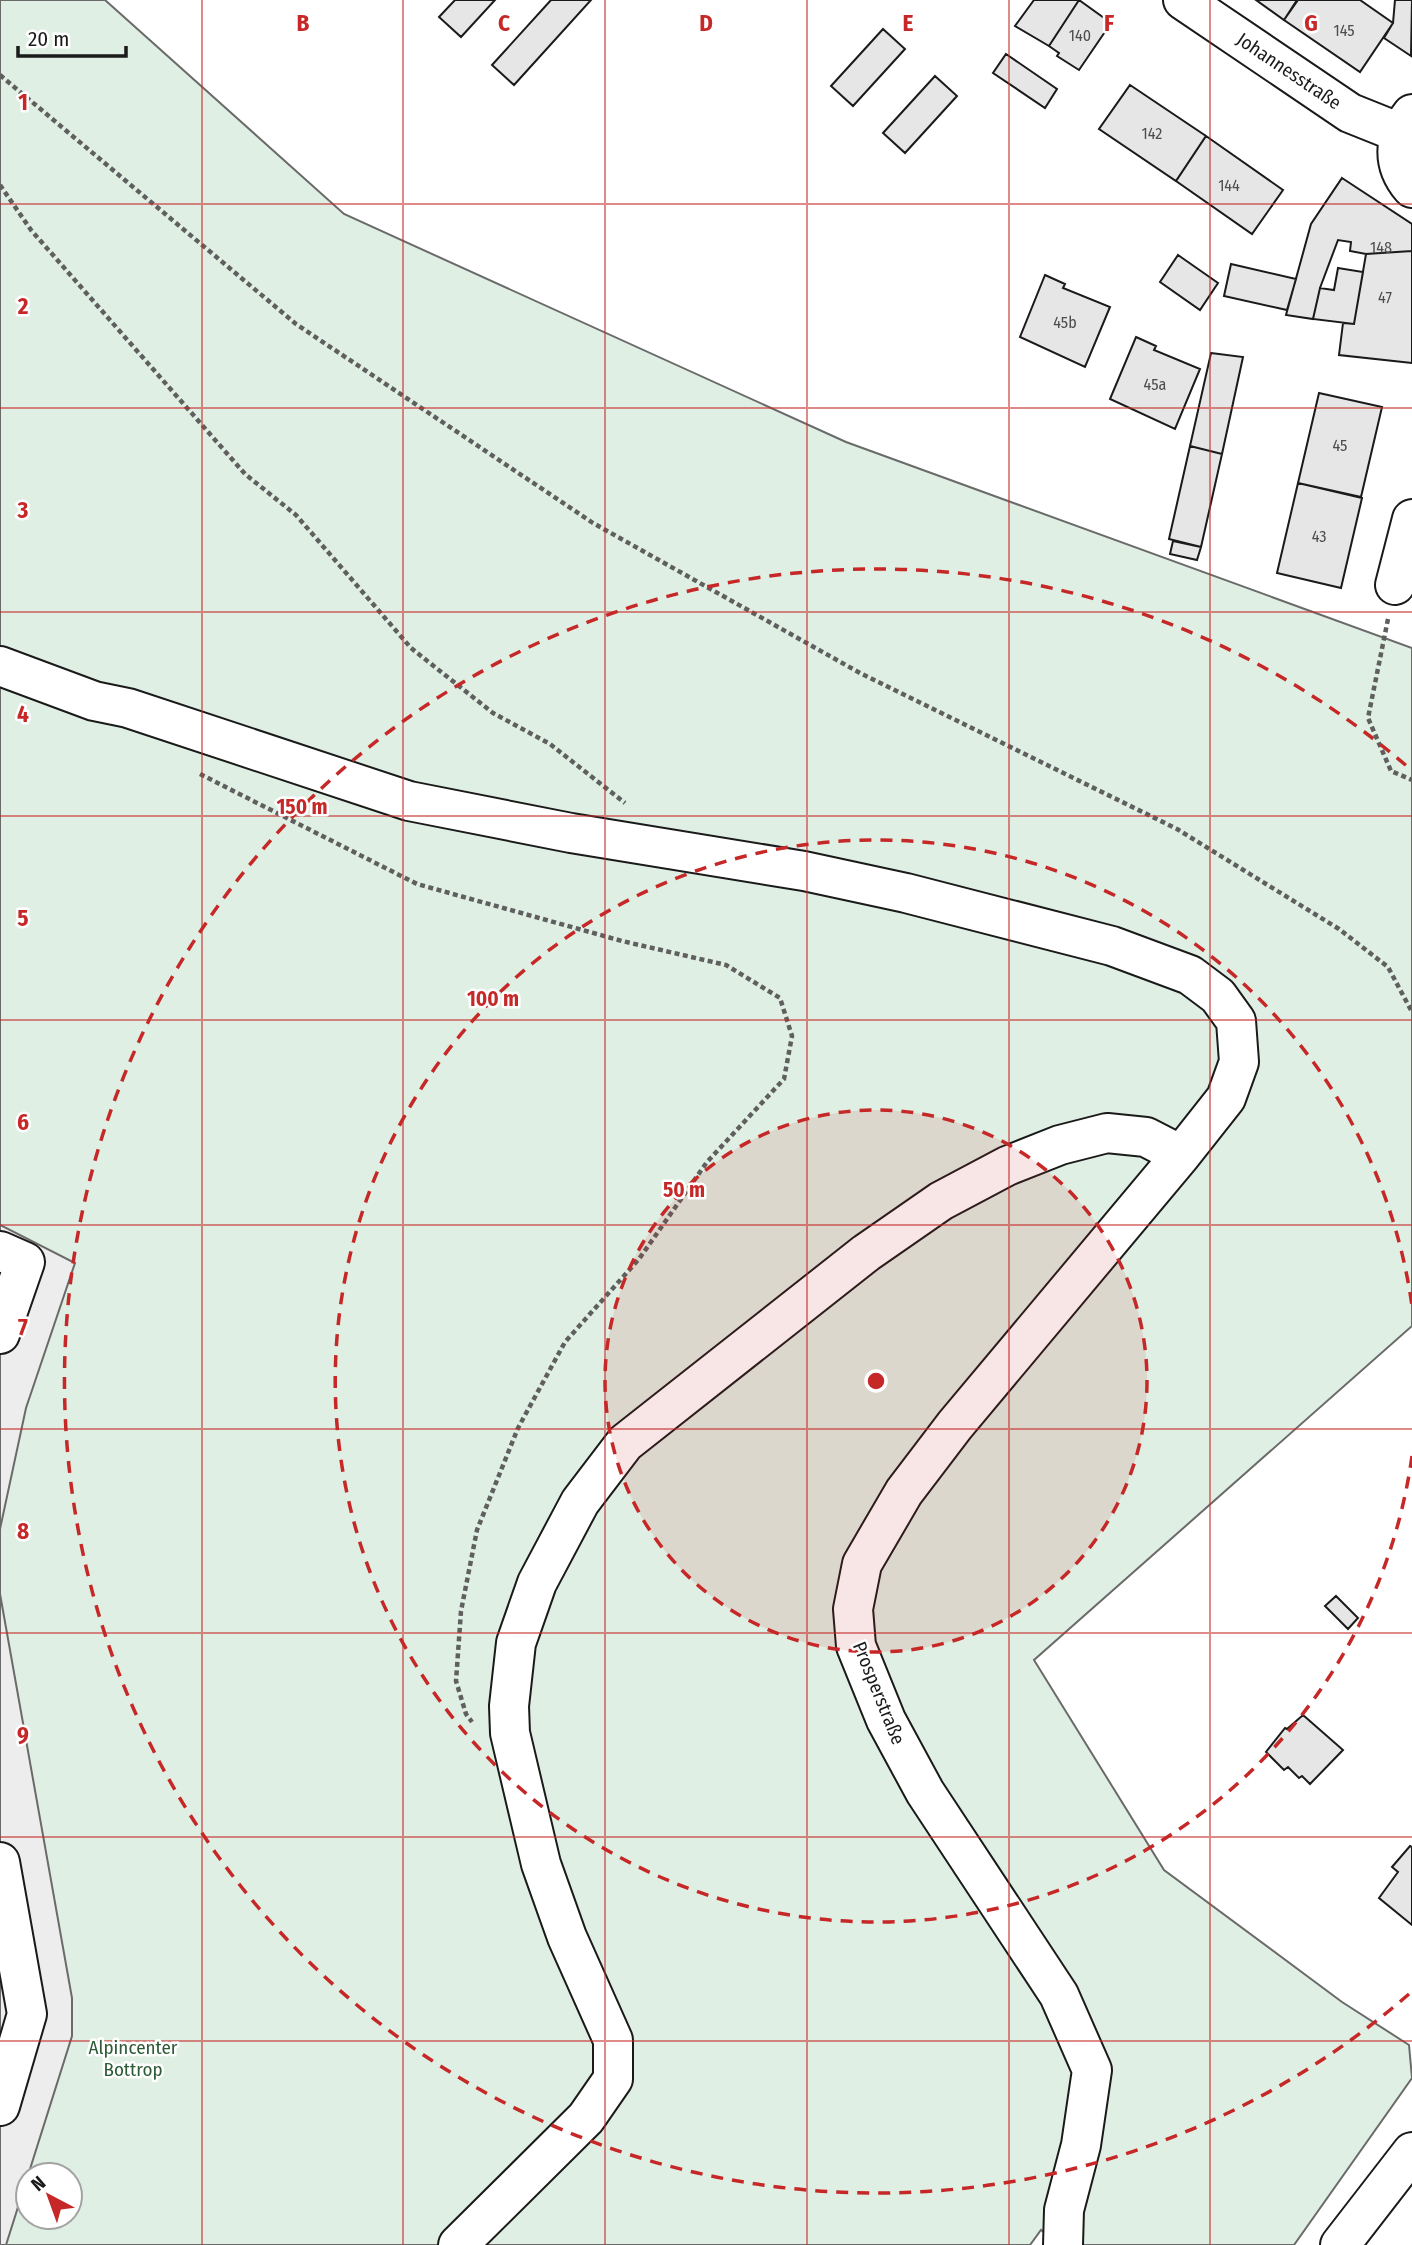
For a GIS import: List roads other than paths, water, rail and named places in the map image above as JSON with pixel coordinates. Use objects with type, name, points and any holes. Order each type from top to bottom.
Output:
[{"type":"street","name":"Johannesstraße","points":[[1183,0],[1350,113],[1406,124],[1398,164],[1412,188]]},
{"type":"street","points":[[1395,585],[1412,519]]},
{"type":"street","name":"Prosperstraße","points":[[0,666],[94,701],[128,708],[409,801],[571,833],[804,871],[906,893],[1112,946],[1190,975],[1217,996],[1236,1021],[1239,1062],[1226,1098],[955,1425],[904,1492],[862,1564],[853,1609],[856,1646],[886,1720],[925,1792],[1059,1995],[1092,2070],[1080,2145],[1064,2210],[1063,2245]]},
{"type":"street","points":[[457,2245],[586,2118],[613,2079],[613,2040],[567,1937],[541,1864],[510,1733],[509,1706],[516,1643],[537,1583],[580,1502],[625,1443],[866,1253],[941,1201],[1007,1166],[1060,1145],[1107,1133],[1146,1137],[1181,1155]]},
{"type":"street","points":[[0,1251],[25,1262],[0,1334]]},
{"type":"street","points":[[0,1862],[27,2014],[0,2106]]},
{"type":"street","points":[[1340,2245],[1412,2152]]},
{"type":"park label","name":"Alpincenter Bottrop","points":[[133,2058]]}]
